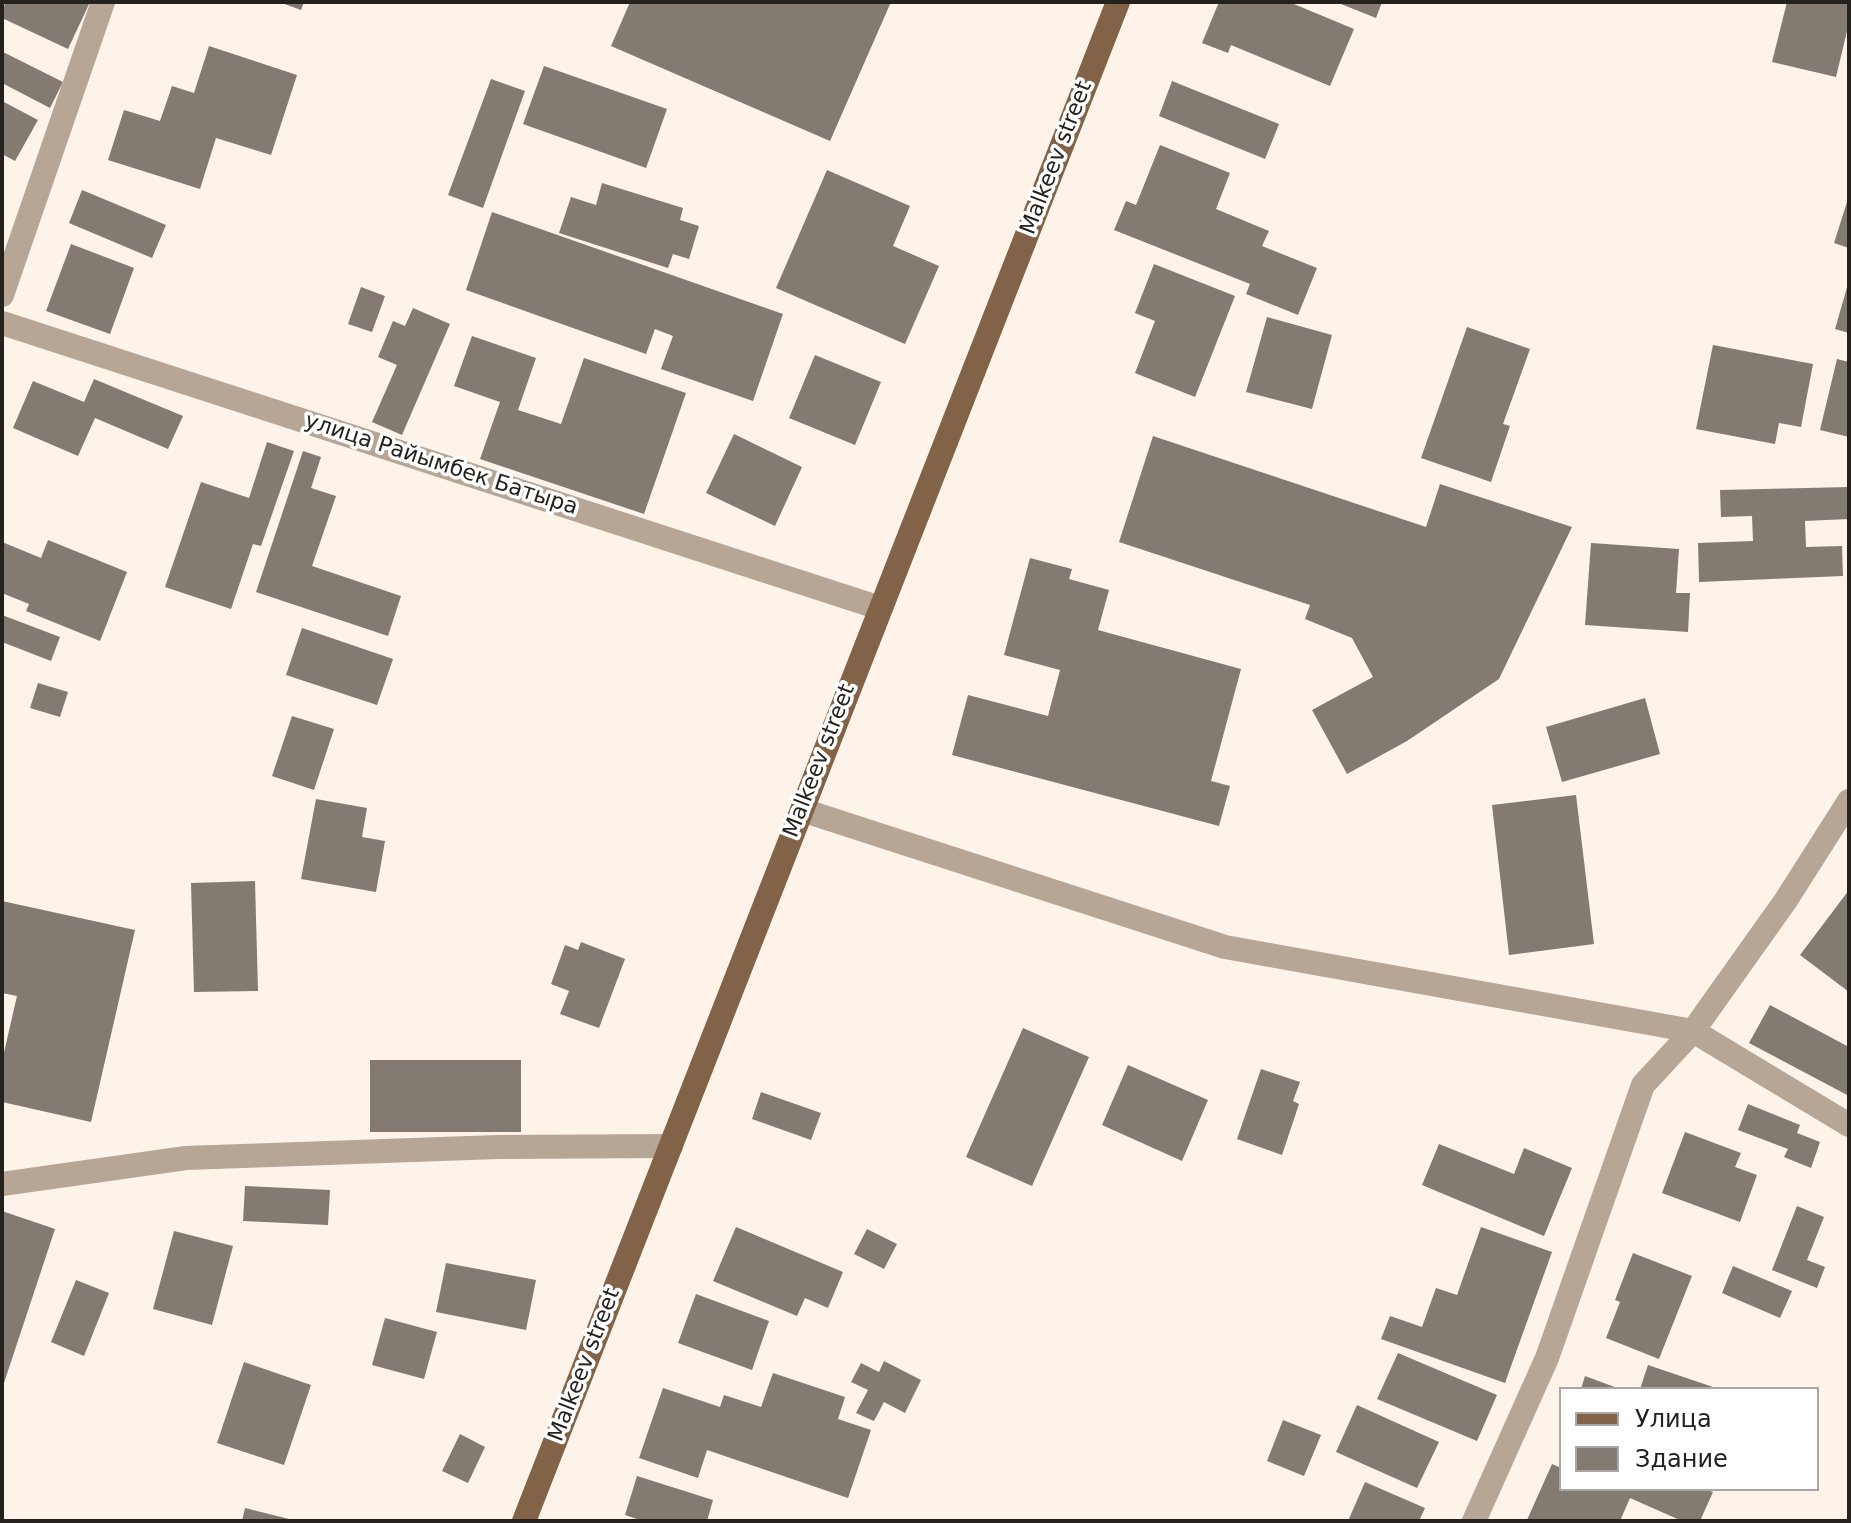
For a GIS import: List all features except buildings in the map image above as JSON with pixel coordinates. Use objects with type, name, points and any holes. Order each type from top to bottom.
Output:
[{"type":"main road","name":"Malkeev street","points":[[524,1521],[1118,2]]},
{"type":"street","points":[[2,295],[103,2]]},
{"type":"street","name":"улица Райымбек Батыра","points":[[2,323],[880,608]]},
{"type":"street","points":[[1474,1521],[1547,1358],[1643,1085],[1693,1031],[1786,900],[1849,801]]},
{"type":"street","points":[[802,810],[1225,947],[1693,1031],[1849,1125]]},
{"type":"street","points":[[2,1184],[186,1158],[498,1147],[671,1146]]}]
